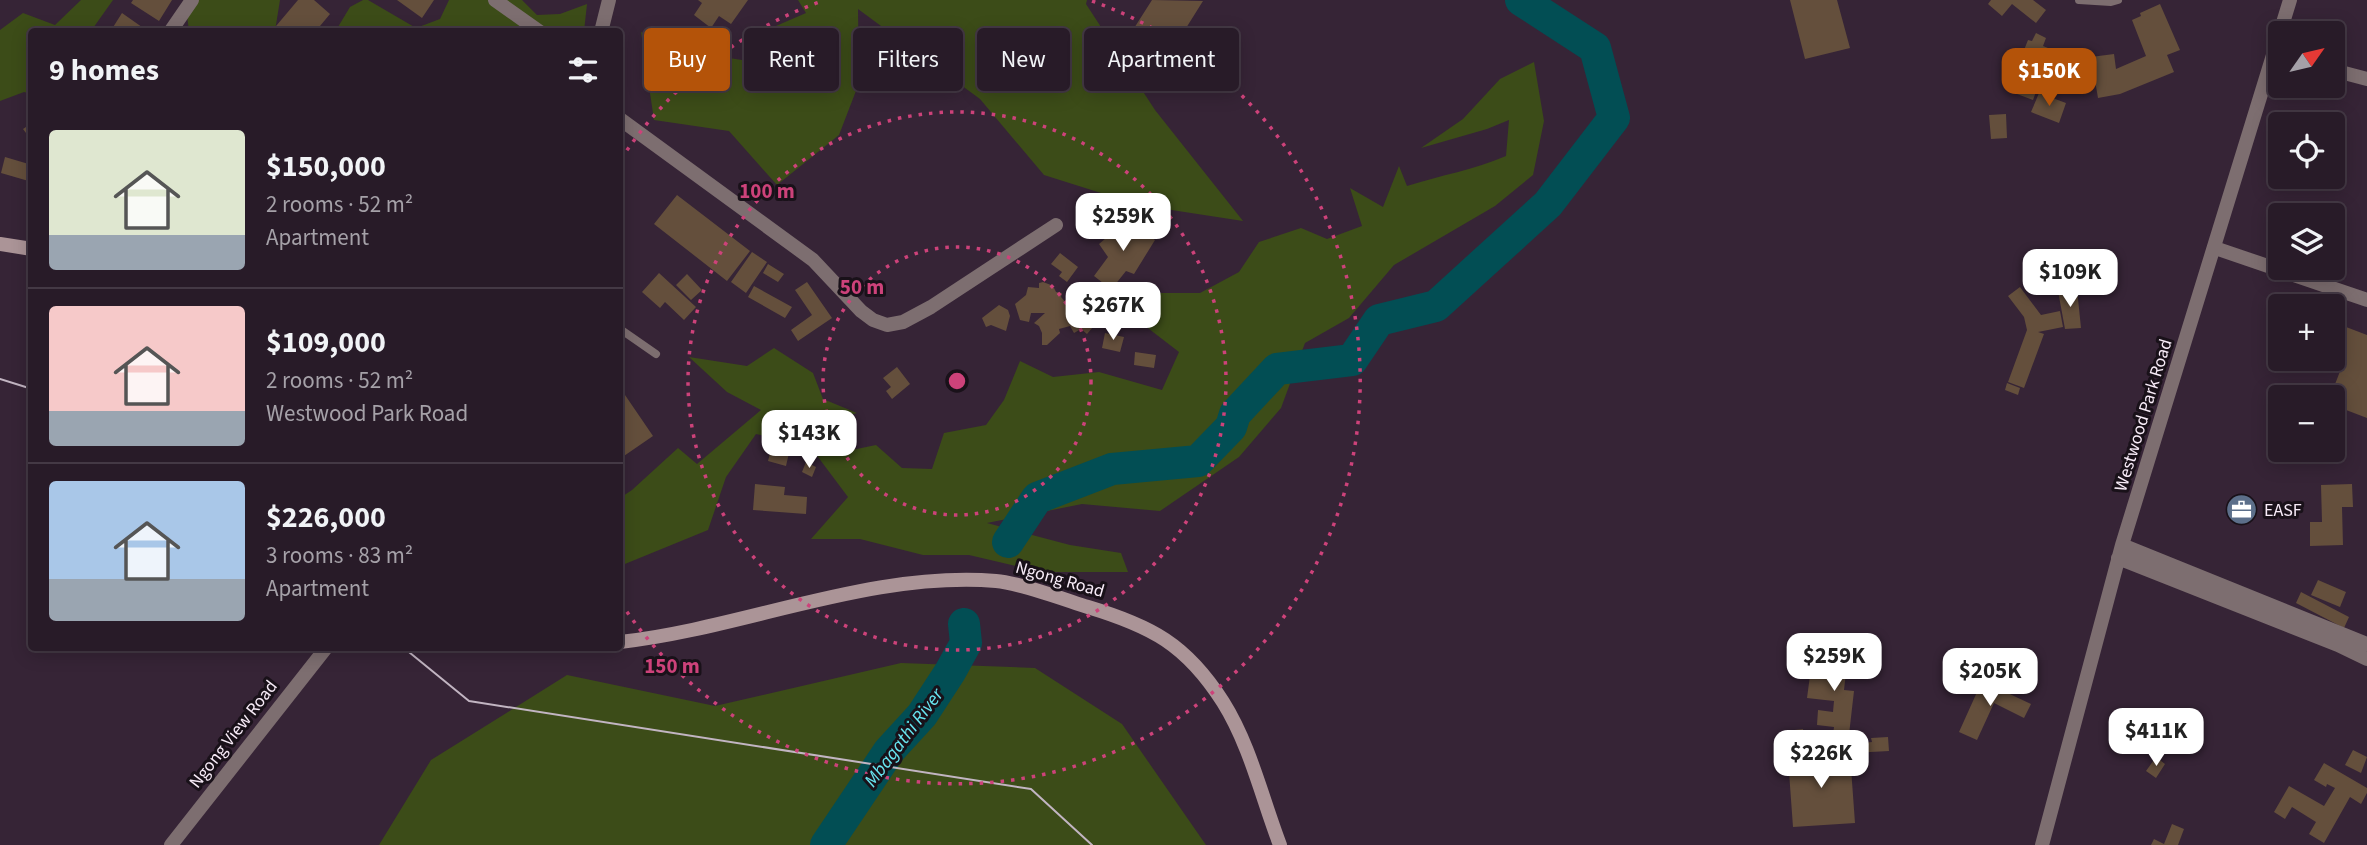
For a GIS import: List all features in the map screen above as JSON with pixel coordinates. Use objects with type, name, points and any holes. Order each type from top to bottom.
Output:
[{"type":"main road","points":[[0,244],[28,248]]},
{"type":"main road","name":"Ngong Road","points":[[623,642],[659,638],[888,586],[940,580],[999,581],[1130,620],[1161,635],[1184,654],[1221,700],[1238,728],[1280,845]]},
{"type":"street","points":[[173,28],[192,0]]},
{"type":"street","points":[[495,0],[534,28]]},
{"type":"street","points":[[602,28],[609,0]]},
{"type":"street","name":"Westwood Park Road","points":[[2285,21],[2290,0]]},
{"type":"street","points":[[2345,73],[2367,79]]},
{"type":"street","name":"Westwood Park Road","points":[[2042,845],[2120,551],[2268,82]]},
{"type":"street","points":[[623,121],[813,260],[861,311],[873,320],[887,325],[903,322],[931,307],[1056,225]]},
{"type":"street","points":[[2215,248],[2367,300]]},
{"type":"street","points":[[2120,551],[2367,644]]},
{"type":"street","points":[[2120,551],[2367,659]]},
{"type":"street","name":"Ngong View Road","points":[[171,845],[324,651]]},
{"type":"lane","points":[[2079,0],[2118,0]]},
{"type":"lane","points":[[623,331],[656,354]]},
{"type":"green space","points":[[81,0],[113,0],[93,28],[28,28],[28,93],[24,92],[0,101],[0,30],[23,13],[55,25]]},
{"type":"green space","points":[[185,0],[280,0],[275,28],[189,28]]},
{"type":"green space","points":[[368,0],[416,28],[337,28],[350,7]]},
{"type":"green space","points":[[449,0],[522,0],[537,15],[560,14],[587,4],[584,28],[416,28],[440,19]]},
{"type":"green space","points":[[798,0],[1087,0],[1086,4],[1102,28],[1084,28],[1084,91],[1143,91],[1243,221],[1139,205],[1044,175],[980,99],[963,86],[963,28],[884,28],[858,9],[858,28],[853,28],[853,91],[856,91],[839,135],[777,185],[729,131],[654,120],[650,91],[730,91],[730,58],[742,60],[744,58],[744,91],[839,91],[839,28],[771,28],[806,13]]},
{"type":"green space","points":[[1534,62],[1544,121],[1533,175],[1495,206],[1394,265],[1349,318],[1305,343],[1281,408],[1239,457],[1160,511],[1082,504],[987,523],[1070,545],[1121,553],[1128,572],[1042,572],[969,555],[923,555],[860,539],[811,539],[848,497],[809,445],[756,434],[726,477],[708,530],[623,565],[623,496],[678,448],[697,464],[761,410],[727,392],[689,357],[747,366],[774,348],[813,373],[823,399],[857,413],[821,424],[842,452],[876,445],[902,468],[932,469],[944,433],[986,425],[1004,400],[1020,361],[1053,377],[1099,372],[1162,390],[1179,352],[1127,312],[1159,293],[1200,293],[1239,272],[1259,242],[1301,228],[1327,239],[1362,226],[1350,188],[1383,207],[1399,166],[1407,186],[1506,156],[1509,120],[1421,148],[1463,119],[1500,79]]},
{"type":"green space","points":[[901,663],[1035,668],[1122,724],[1206,845],[379,845],[431,760],[567,675],[715,706]]},
{"type":"building","points":[[133,0],[172,0],[159,21],[131,3]]},
{"type":"building","points":[[298,0],[314,0],[330,14],[318,28],[274,28]]},
{"type":"building","points":[[397,0],[434,0],[422,18]]},
{"type":"building","points":[[698,0],[748,0],[731,24],[719,16],[711,28],[694,15],[702,3]]},
{"type":"building","points":[[1152,0],[1203,1],[1186,28],[1134,28]]},
{"type":"building","points":[[1790,0],[1837,0],[1850,48],[1805,59]]},
{"type":"building","points":[[1991,0],[2033,0],[2046,10],[2036,23],[2012,4],[2002,16],[1988,4]]},
{"type":"building","points":[[2160,4],[2180,50],[2167,55],[2174,72],[2120,94],[2098,98],[2091,57],[2114,54],[2116,69],[2146,56],[2132,20],[2141,16],[2140,13]]},
{"type":"building","points":[[122,13],[143,28],[113,28]]},
{"type":"building","points":[[2036,33],[2046,38],[2043,46],[2068,56],[2060,76],[2020,60],[2028,40],[2032,41]]},
{"type":"building","points":[[2089,61],[2093,81],[2085,83],[2081,62]]},
{"type":"building","points":[[2016,66],[2057,81],[2052,95],[2037,89],[2033,100],[2008,87]]},
{"type":"building","points":[[2039,93],[2066,103],[2059,123],[2031,112]]},
{"type":"building","points":[[2006,114],[2007,138],[1991,139],[1989,115]]},
{"type":"building","points":[[5,157],[28,164],[28,181],[1,173]]},
{"type":"building","points":[[677,195],[750,251],[727,281],[654,224]]},
{"type":"building","points":[[1116,224],[1127,231],[1132,224],[1155,240],[1134,274],[1126,271],[1114,286],[1109,282],[1103,283],[1094,276],[1108,257],[1099,244]]},
{"type":"building","points":[[752,252],[767,262],[746,293],[731,282]]},
{"type":"building","points":[[1060,253],[1078,267],[1067,282],[1059,276],[1062,272],[1051,264]]},
{"type":"building","points":[[768,264],[784,274],[778,282],[763,273]]},
{"type":"building","points":[[659,273],[696,307],[684,320],[665,302],[660,308],[642,292]]},
{"type":"building","points":[[687,274],[702,290],[691,300],[676,285]]},
{"type":"building","points":[[807,282],[832,318],[798,341],[791,330],[812,315],[795,290]]},
{"type":"building","points":[[1039,283],[1051,285],[1056,292],[1062,293],[1061,297],[1069,306],[1072,303],[1075,309],[1080,306],[1093,319],[1093,327],[1087,334],[1081,329],[1074,333],[1070,326],[1059,329],[1060,333],[1047,345],[1042,345],[1042,333],[1034,323],[1045,313],[1031,313],[1029,322],[1020,320],[1015,304],[1026,295],[1028,287],[1039,288]]},
{"type":"building","points":[[754,286],[792,307],[785,318],[748,297]]},
{"type":"building","points":[[2020,287],[2041,315],[2060,311],[2063,327],[2038,332],[2044,334],[2024,388],[2008,382],[2027,330],[2024,317],[2008,296]]},
{"type":"building","points":[[2077,289],[2081,328],[2065,329],[2058,291]]},
{"type":"building","points":[[999,305],[1008,310],[1010,316],[1006,331],[991,325],[986,327],[982,318]]},
{"type":"building","points":[[2345,327],[2367,335],[2367,418],[2345,410],[2345,385],[2335,385],[2340,371],[2345,371]]},
{"type":"building","points":[[1105,333],[1124,337],[1120,352],[1102,348]]},
{"type":"building","points":[[1135,352],[1156,355],[1154,368],[1134,365]]},
{"type":"building","points":[[897,367],[910,384],[892,399],[886,391],[891,387],[883,378]]},
{"type":"building","points":[[2007,383],[2020,388],[2018,395],[2005,390]]},
{"type":"building","points":[[625,395],[653,436],[623,457]]},
{"type":"building","points":[[771,449],[789,453],[786,466],[768,461]]},
{"type":"building","points":[[806,462],[816,467],[812,477],[802,472]]},
{"type":"building","points":[[755,484],[785,487],[784,495],[807,497],[806,514],[753,510]]},
{"type":"building","points":[[2352,484],[2353,507],[2342,507],[2343,545],[2310,546],[2310,522],[2322,522],[2321,485]]},
{"type":"building","points":[[2318,580],[2346,592],[2340,607],[2311,595]]},
{"type":"building","points":[[2301,592],[2349,617],[2344,628],[2296,603]]},
{"type":"building","points":[[1833,635],[1850,637],[1844,690],[1854,691],[1847,752],[1831,750],[1834,727],[1817,725],[1818,710],[1833,712],[1834,701],[1807,698],[1811,668],[1828,670]]},
{"type":"building","points":[[1982,681],[2031,704],[2024,718],[1994,703],[1977,740],[1959,732]]},
{"type":"building","points":[[1803,729],[1805,751],[1789,753],[1786,731]]},
{"type":"building","points":[[1888,737],[1889,751],[1852,753],[1852,744],[1872,742],[1871,738]]},
{"type":"building","points":[[2353,750],[2367,757],[2361,773],[2345,765]]},
{"type":"building","points":[[1850,754],[1855,823],[1793,827],[1788,758]]},
{"type":"building","points":[[2156,757],[2165,764],[2156,778],[2146,771]]},
{"type":"building","points":[[2324,763],[2367,788],[2367,793],[2361,804],[2350,797],[2324,843],[2309,834],[2316,822],[2292,807],[2285,819],[2274,812],[2289,786],[2324,806],[2335,788],[2327,784],[2326,787],[2314,780]]},
{"type":"building","points":[[2172,824],[2184,829],[2178,845],[2151,845],[2154,839],[2164,844]]},
{"type":"waterway","points":[[1008,542],[1037,498],[1112,469],[1198,461],[1231,427],[1235,414],[1277,369],[1352,360],[1379,320],[1436,306],[1548,204],[1614,118],[1595,48],[1521,0]]},
{"type":"waterway","name":"Mbagathi River","points":[[826,845],[889,751],[922,715],[950,672],[966,643],[964,624]]},
{"type":"tram line","points":[[0,379],[28,388]]},
{"type":"tram line","points":[[408,651],[469,701],[1031,789],[1092,845]]},
{"type":"place","name":"EASF","points":[[2241,510]]}]
